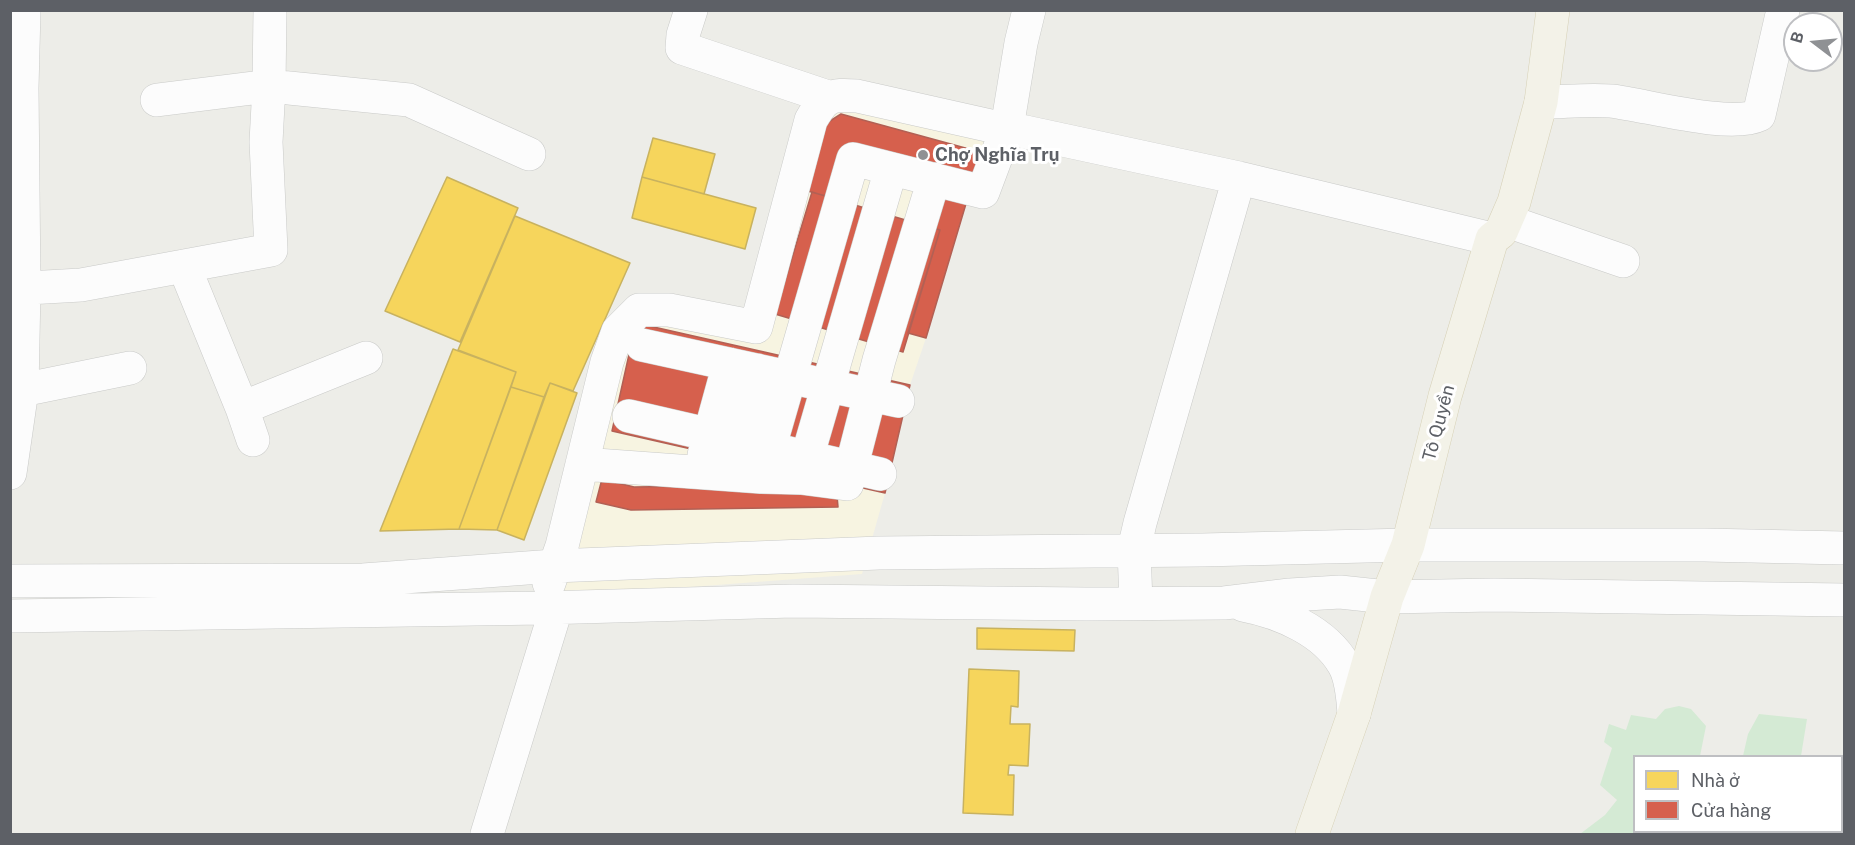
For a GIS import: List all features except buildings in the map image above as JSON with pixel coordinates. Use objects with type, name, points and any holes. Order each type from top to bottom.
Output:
[{"type":"main road","name":"Tô Quyền","points":[[1312,834],[1354,714],[1387,597],[1408,545],[1446,396],[1499,230],[1514,202],[1541,102],[1553,10]]},
{"type":"street","points":[[10,473],[22,390],[17,289],[24,10]]},
{"type":"street","points":[[17,289],[81,285],[271,250],[266,142],[270,10]]},
{"type":"street","points":[[691,10],[683,35],[682,48],[828,97],[857,96],[1239,178],[1499,230],[1623,261]]},
{"type":"street","points":[[582,464],[699,472],[742,455],[789,377],[853,159],[983,192],[1007,128],[1021,43],[1029,10]]},
{"type":"street","points":[[1541,102],[1611,101],[1683,114],[1736,120],[1752,118],[1759,115],[1783,10]]},
{"type":"street","points":[[157,100],[269,86],[409,100],[529,154]]},
{"type":"street","points":[[756,327],[812,120],[821,102],[828,97]]},
{"type":"street","points":[[804,468],[841,334],[891,169]]},
{"type":"street","points":[[1136,603],[1134,549],[1140,523],[1239,178]]},
{"type":"street","points":[[629,416],[742,455],[804,468],[847,484],[866,471],[884,398],[888,353],[902,287],[934,179]]},
{"type":"street","points":[[837,210],[918,232]]},
{"type":"street","points":[[821,264],[902,287]]},
{"type":"street","points":[[184,267],[253,440]]},
{"type":"street","points":[[487,834],[550,607],[554,566],[562,546],[610,352],[618,330],[639,309],[669,310],[756,327],[805,324],[841,334],[888,353]]},
{"type":"street","points":[[642,345],[884,398]]},
{"type":"street","points":[[242,408],[366,358]]},
{"type":"street","points":[[742,455],[743,367]]},
{"type":"street","points":[[22,390],[130,368]]},
{"type":"street","points":[[10,581],[363,580],[554,566],[879,553],[1202,550],[1408,545],[1704,545],[1845,548]]},
{"type":"street","points":[[10,616],[793,601],[1224,603],[1290,594],[1340,592],[1387,597],[1494,595],[1845,600]]},
{"type":"street","points":[[1224,603],[1276,614],[1314,634],[1334,652],[1345,666],[1353,697],[1354,714]]},
{"type":"shaded area","points":[[821,102],[991,126],[980,152],[926,338],[910,385],[885,493],[862,574],[545,598],[639,310],[756,327]]},
{"type":"green space","points":[[1679,706],[1691,709],[1706,726],[1700,755],[1633,755],[1633,833],[1843,833],[1844,778],[1844,834],[1580,834],[1605,815],[1617,800],[1600,785],[1612,748],[1604,742],[1609,724],[1626,730],[1631,715],[1656,719],[1665,709]]},
{"type":"green space","points":[[1759,714],[1807,719],[1801,755],[1743,755],[1748,734]]},
{"type":"place","name":"Chợ Nghĩa Trụ","points":[[923,155]]}]
